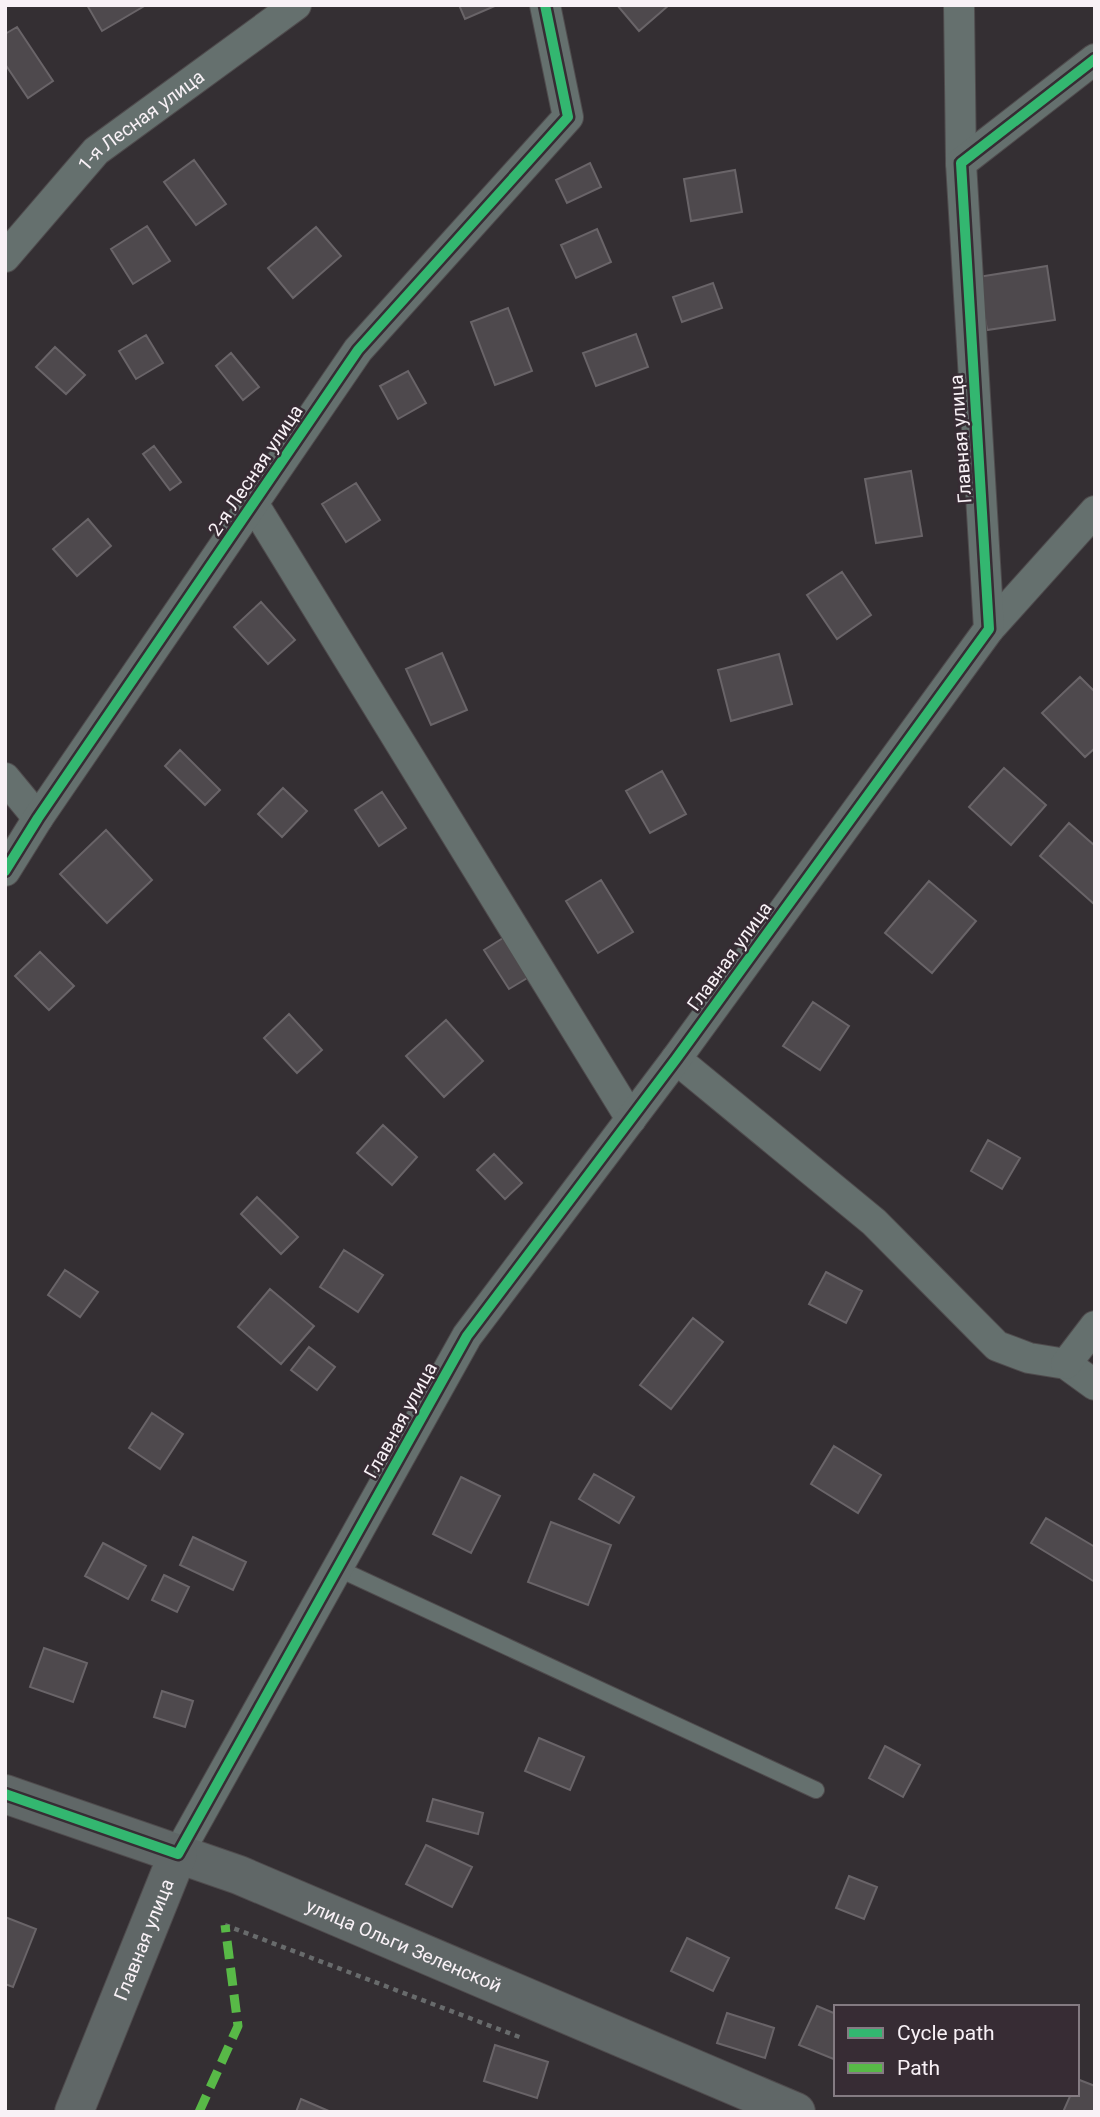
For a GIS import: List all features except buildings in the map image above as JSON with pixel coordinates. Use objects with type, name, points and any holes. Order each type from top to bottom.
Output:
[{"type":"main road","name":"улица Ольги Зеленской","points":[[5,1794],[239,1875],[796,2112]]},
{"type":"main road","name":"Главная улица","points":[[74,2112],[178,1854]]},
{"type":"street","name":"1-я Лесная улица","points":[[5,257],[96,151],[296,5]]},
{"type":"street","name":"2-я Лесная улица","points":[[5,871],[38,818],[358,350],[568,117],[545,5]]},
{"type":"street","name":"Главная улица","points":[[178,1854],[467,1336],[676,1059],[989,629],[961,163],[959,5]]},
{"type":"street","points":[[961,163],[1095,60]]},
{"type":"street","points":[[253,503],[631,1119]]},
{"type":"street","points":[[989,629],[1095,511]]},
{"type":"street","points":[[5,778],[38,818]]},
{"type":"street","points":[[676,1059],[874,1222],[997,1346],[1029,1358],[1066,1364],[1095,1385]]},
{"type":"street","points":[[1066,1364],[1095,1326]]},
{"type":"lane","points":[[337,1568],[816,1790]]},
{"type":"path","points":[[225,1925],[535,2043]]},
{"type":"marked path","points":[[199,2112],[238,2026],[225,1925]]},
{"type":"cycle path","points":[[5,871],[38,818],[358,350],[568,117],[545,5]]},
{"type":"cycle path","points":[[5,1794],[178,1854],[467,1336],[676,1059],[989,629],[961,163],[1095,59]]}]
